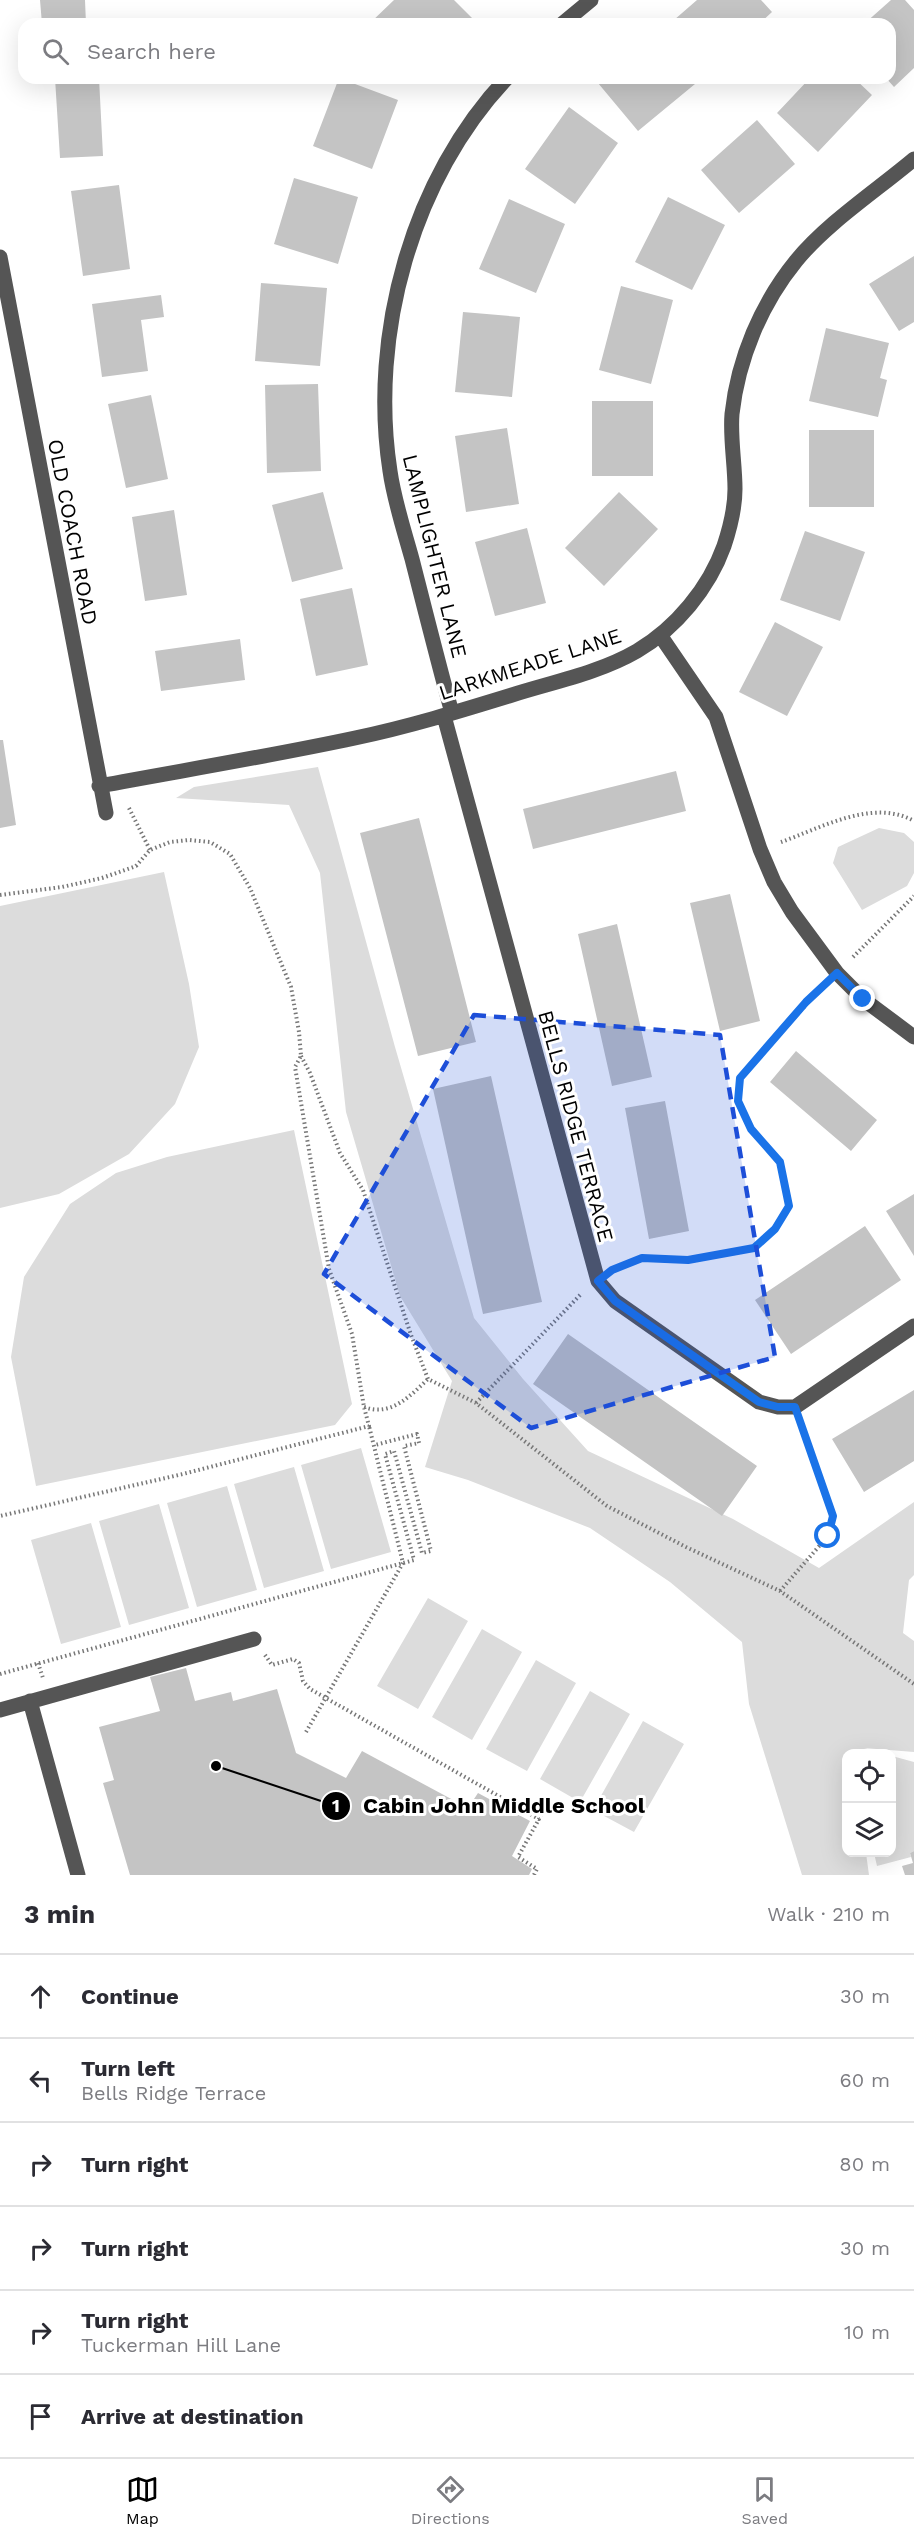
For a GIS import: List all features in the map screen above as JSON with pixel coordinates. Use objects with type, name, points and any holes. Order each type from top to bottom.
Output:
[{"type":"street","points":[[569,18],[591,0]]},
{"type":"street","name":"LAMPLIGHTER LANE","points":[[448,714],[390,472],[384,383],[396,292],[427,202],[449,158],[472,121],[502,84]]},
{"type":"street","name":"LARKMEADE LANE","points":[[99,786],[357,738],[448,714],[604,666],[636,651],[660,635],[690,605],[715,566],[724,545],[735,492],[732,419],[735,389],[744,356],[775,290],[797,260],[827,231],[914,159]]},
{"type":"street","name":"OLD COACH ROAD","points":[[0,257],[99,786],[106,813]]},
{"type":"street","points":[[660,635],[716,717],[760,849],[774,882],[792,912],[837,973],[863,999],[914,1037]]},
{"type":"street","name":"BELLS RIDGE TERRACE","points":[[448,714],[598,1281],[615,1301],[759,1402],[778,1407],[795,1407]]},
{"type":"street","points":[[795,1407],[914,1326]]},
{"type":"street","points":[[0,1710],[254,1640]]},
{"type":"street","points":[[30,1701],[78,1875]]},
{"type":"path","points":[[760,849],[874,812],[902,814],[914,821]]},
{"type":"path","points":[[0,895],[62,887],[102,878],[136,866],[150,850],[170,842],[189,840],[210,842],[230,854],[250,888],[291,987],[301,1056],[310,1073],[340,1153],[363,1190],[428,1379],[476,1403],[607,1506],[686,1547],[780,1591],[914,1684]]},
{"type":"path","points":[[476,1403],[583,1293],[612,1270],[642,1258],[688,1260],[754,1248],[775,1229],[789,1206],[780,1162],[751,1129],[738,1101],[740,1078],[806,1002],[914,896]]},
{"type":"path","points":[[301,1056],[295,1067],[329,1269],[352,1334],[364,1407],[403,1563],[306,1732]]},
{"type":"path","points":[[364,1407],[374,1411],[401,1405],[428,1379]]},
{"type":"path","points":[[780,1591],[828,1536],[833,1516],[795,1407]]},
{"type":"path","points":[[0,1516],[183,1474],[369,1426]]},
{"type":"path","points":[[0,1674],[414,1560],[385,1454],[394,1451],[422,1553],[431,1551],[404,1446],[419,1443],[417,1434],[375,1445]]},
{"type":"path","points":[[254,1640],[272,1665],[293,1659],[299,1663],[303,1681],[310,1689],[539,1819]]},
{"type":"path","points":[[534,1875],[537,1869],[518,1857],[543,1810]]},
{"type":"highlighted area","points":[[474,1015],[720,1035],[775,1357],[531,1428],[324,1274]]},
{"type":"shaded area","points":[[318,767],[395,1047],[474,1318],[523,1379],[588,1451],[733,1519],[819,1568],[914,1502],[914,1575],[909,1580],[903,1633],[914,1641],[914,1752],[896,1749],[842,1749],[842,1857],[867,1857],[869,1875],[802,1875],[749,1704],[742,1642],[670,1582],[590,1528],[468,1480],[425,1467],[452,1381],[400,1296],[346,1112],[320,873],[289,805],[176,798],[194,787]]},
{"type":"shaded area","points":[[879,828],[904,833],[914,842],[914,873],[907,886],[862,910],[833,863],[838,847]]},
{"type":"shaded area","points":[[164,872],[189,984],[199,1047],[175,1104],[129,1154],[59,1194],[0,1208],[0,906]]},
{"type":"shaded area","points":[[294,1130],[352,1404],[335,1425],[36,1486],[11,1357],[24,1277],[70,1204],[116,1173],[167,1157]]},
{"type":"shaded area","points":[[361,1448],[391,1552],[331,1569],[301,1465]]},
{"type":"shaded area","points":[[294,1467],[324,1571],[264,1588],[234,1484]]},
{"type":"shaded area","points":[[227,1486],[257,1590],[197,1607],[167,1503]]},
{"type":"shaded area","points":[[159,1504],[189,1608],[129,1625],[99,1521]]},
{"type":"shaded area","points":[[91,1523],[121,1627],[61,1644],[31,1540]]},
{"type":"shaded area","points":[[428,1598],[468,1621],[418,1709],[377,1686]]},
{"type":"shaded area","points":[[482,1629],[522,1652],[472,1740],[432,1717]]},
{"type":"shaded area","points":[[536,1660],[576,1683],[527,1771],[486,1749]]},
{"type":"shaded area","points":[[590,1691],[630,1714],[580,1802],[540,1779]]},
{"type":"shaded area","points":[[643,1721],[684,1744],[634,1832],[593,1810]]},
{"type":"shaded area","points":[[896,1757],[914,1762],[914,1851],[910,1853],[911,1857],[877,1866],[875,1857],[896,1857]]},
{"type":"building","points":[[40,0],[85,0],[86,18],[42,18]]},
{"type":"building","points":[[394,0],[454,0],[472,18],[375,18]]},
{"type":"building","points":[[697,0],[761,0],[772,12],[766,18],[676,18]]},
{"type":"building","points":[[891,0],[905,0],[914,10],[914,68],[894,87],[891,84],[896,84],[896,18],[871,18]]},
{"type":"building","points":[[55,84],[99,84],[103,156],[60,158]]},
{"type":"building","points":[[337,84],[355,84],[398,100],[372,169],[313,146]]},
{"type":"building","points":[[599,84],[695,84],[638,131]]},
{"type":"building","points":[[804,84],[860,84],[872,95],[818,152],[777,113]]},
{"type":"building","points":[[569,107],[618,143],[575,204],[525,169]]},
{"type":"building","points":[[757,120],[795,164],[739,213],[701,170]]},
{"type":"building","points":[[294,178],[358,197],[338,264],[274,244]]},
{"type":"building","points":[[119,185],[130,269],[83,276],[71,191]]},
{"type":"building","points":[[668,197],[725,225],[692,290],[635,262]]},
{"type":"building","points":[[509,199],[565,224],[536,293],[479,269]]},
{"type":"building","points":[[914,256],[914,322],[899,331],[869,284]]},
{"type":"building","points":[[261,283],[327,288],[320,366],[255,361]]},
{"type":"building","points":[[621,286],[673,300],[651,384],[599,370]]},
{"type":"building","points":[[161,295],[164,317],[141,320],[148,371],[102,377],[92,304]]},
{"type":"building","points":[[463,312],[520,317],[512,397],[455,392]]},
{"type":"building","points":[[826,328],[889,343],[880,378],[887,380],[878,417],[809,401]]},
{"type":"building","points":[[318,384],[321,471],[267,473],[265,385]]},
{"type":"building","points":[[151,395],[168,479],[126,488],[108,404]]},
{"type":"building","points":[[592,401],[653,401],[653,476],[592,476]]},
{"type":"building","points":[[507,428],[519,504],[466,512],[455,436]]},
{"type":"building","points":[[809,430],[874,430],[874,507],[809,507]]},
{"type":"building","points":[[323,492],[343,569],[292,582],[272,505]]},
{"type":"building","points":[[619,492],[658,529],[604,586],[565,548]]},
{"type":"building","points":[[174,510],[187,595],[145,601],[132,517]]},
{"type":"building","points":[[527,528],[546,603],[495,616],[475,542]]},
{"type":"building","points":[[805,531],[865,552],[840,621],[780,600]]},
{"type":"building","points":[[352,588],[368,665],[316,676],[300,599]]},
{"type":"building","points":[[775,622],[823,647],[787,716],[739,692]]},
{"type":"building","points":[[240,639],[245,680],[161,691],[155,651]]},
{"type":"building","points":[[0,740],[3,740],[16,825],[0,828]]},
{"type":"building","points":[[676,771],[686,811],[533,849],[523,809]]},
{"type":"building","points":[[419,818],[476,1042],[418,1056],[360,833]]},
{"type":"building","points":[[730,894],[760,1021],[720,1031],[690,903]]},
{"type":"building","points":[[617,924],[652,1077],[612,1086],[578,934]]},
{"type":"building","points":[[796,1051],[877,1120],[851,1151],[770,1082]]},
{"type":"building","points":[[491,1076],[542,1302],[483,1314],[433,1089]]},
{"type":"building","points":[[665,1101],[689,1231],[649,1239],[625,1108]]},
{"type":"building","points":[[914,1194],[914,1256],[886,1211]]},
{"type":"building","points":[[865,1226],[901,1280],[791,1354],[755,1300]]},
{"type":"building","points":[[568,1334],[757,1466],[722,1516],[533,1384]]},
{"type":"building","points":[[914,1390],[914,1461],[864,1492],[832,1439]]},
{"type":"building","points":[[186,1668],[195,1701],[231,1692],[233,1701],[277,1689],[296,1753],[346,1778],[362,1751],[468,1808],[478,1793],[530,1821],[512,1856],[532,1869],[529,1875],[130,1875],[103,1783],[114,1780],[99,1727],[160,1711],[150,1677]]},
{"type":"building","points":[[914,1851],[914,1875],[905,1875],[902,1866],[913,1863],[910,1853]]},
{"type":"place","name":"Cabin John Middle School","points":[[216,1766]]},
{"type":"route","points":[[828,1536],[833,1516],[795,1407],[778,1407],[759,1402],[615,1301],[598,1281],[612,1270],[642,1258],[688,1260],[754,1248],[775,1229],[789,1206],[780,1162],[751,1129],[738,1101],[740,1078],[806,1002],[837,973],[863,999]]}]
